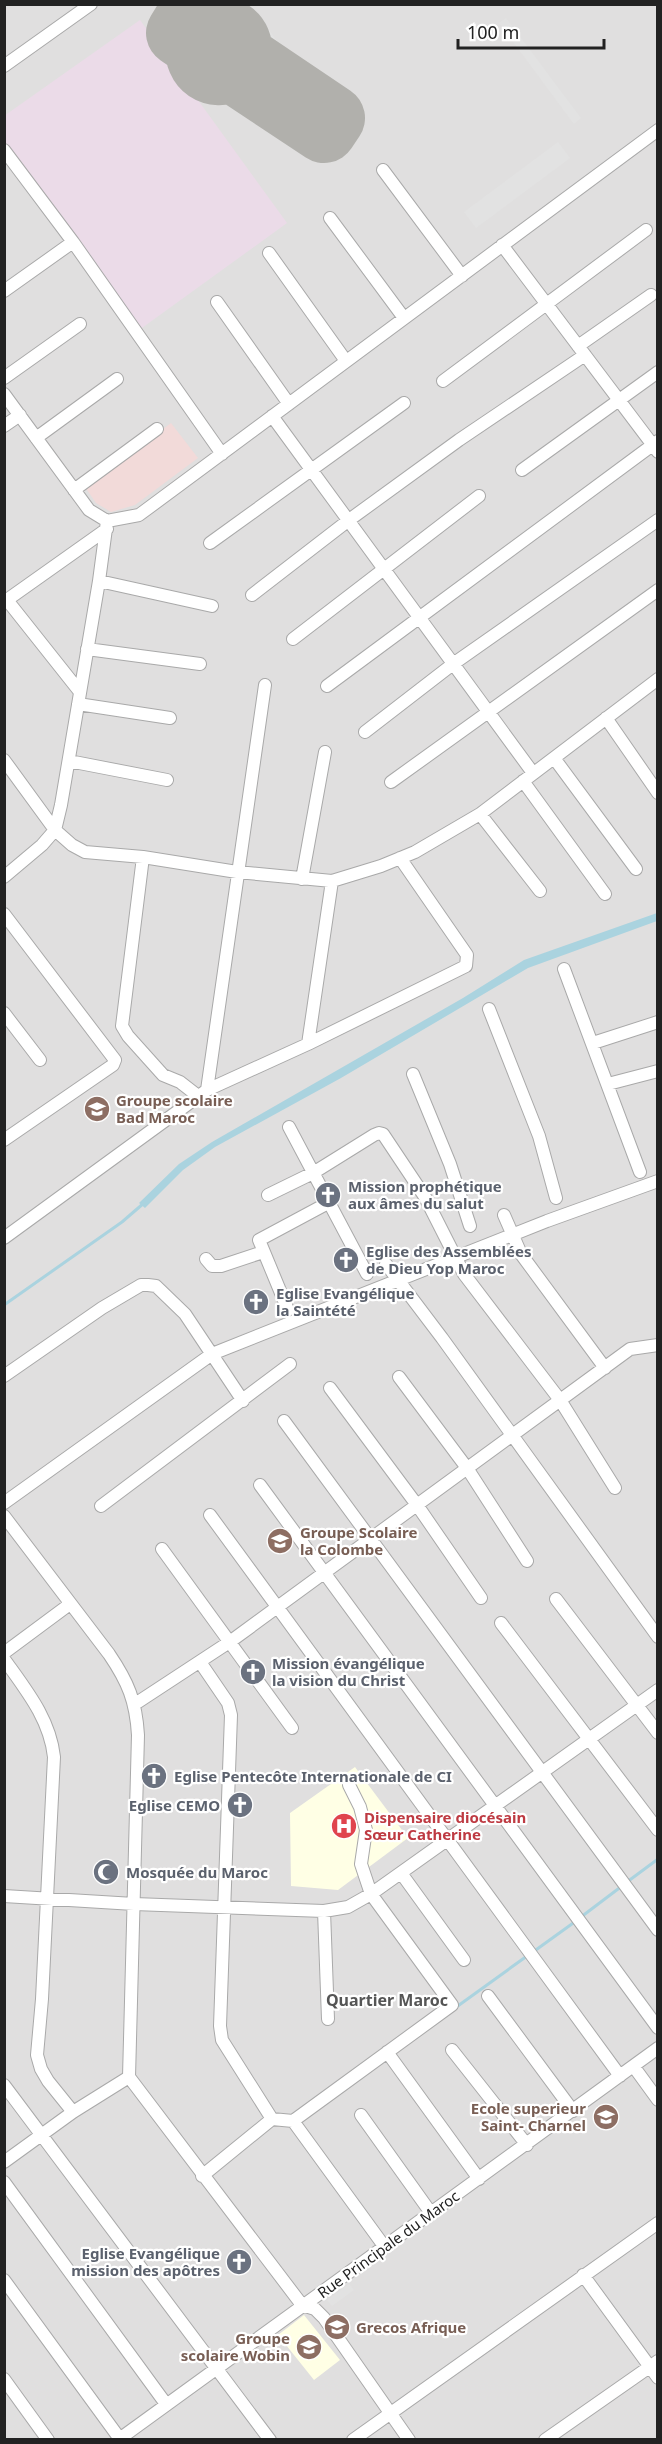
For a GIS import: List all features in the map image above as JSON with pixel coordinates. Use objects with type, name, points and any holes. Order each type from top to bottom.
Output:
[{"type":"street","points":[[4,66],[91,4]]},
{"type":"street","points":[[170,718],[79,698],[6,601],[107,525],[139,515],[657,130]]},
{"type":"street","points":[[4,150],[73,242],[222,454]]},
{"type":"street","points":[[383,170],[462,276]]},
{"type":"street","points":[[330,218],[404,318]]},
{"type":"street","points":[[443,381],[646,230]]},
{"type":"street","points":[[4,291],[73,242]]},
{"type":"street","points":[[327,686],[419,616],[656,446],[619,401],[502,245]]},
{"type":"street","points":[[270,253],[346,361]]},
{"type":"street","points":[[252,595],[349,520],[582,351],[651,295]]},
{"type":"street","points":[[217,302],[289,404]]},
{"type":"street","points":[[4,378],[80,324]]},
{"type":"street","points":[[522,470],[657,372]]},
{"type":"street","points":[[36,438],[117,380]]},
{"type":"street","points":[[4,394],[89,510],[107,525]]},
{"type":"street","points":[[210,543],[404,403]]},
{"type":"street","points":[[4,426],[20,415]]},
{"type":"street","points":[[272,416],[489,713],[604,894]]},
{"type":"street","points":[[75,490],[157,429]]},
{"type":"street","points":[[293,639],[479,496]]},
{"type":"street","points":[[365,732],[453,664],[657,520]]},
{"type":"street","points":[[4,877],[42,845],[55,830],[69,761],[107,525]]},
{"type":"street","points":[[99,581],[212,606]]},
{"type":"street","points":[[391,782],[657,590]]},
{"type":"street","points":[[87,649],[200,664]]},
{"type":"street","points":[[4,760],[55,830],[72,845],[86,852],[143,857],[237,872],[332,881],[400,858],[480,814],[657,682]]},
{"type":"street","points":[[202,1093],[265,685]]},
{"type":"street","points":[[606,718],[657,793]]},
{"type":"street","points":[[302,879],[325,752]]},
{"type":"street","points":[[554,758],[636,869]]},
{"type":"street","points":[[69,761],[166,780]]},
{"type":"street","points":[[480,814],[540,891]]},
{"type":"street","points":[[143,857],[122,1026],[128,1036],[163,1075],[202,1093]]},
{"type":"street","points":[[4,1238],[202,1093],[466,966],[467,955],[400,858]]},
{"type":"street","points":[[308,1044],[332,881]]},
{"type":"street","points":[[4,914],[115,1060],[112,1065],[4,1140]]},
{"type":"street","points":[[564,969],[640,1172]]},
{"type":"street","points":[[489,1009],[536,1126],[556,1198]]},
{"type":"street","points":[[4,1013],[40,1060]]},
{"type":"street","points":[[593,1043],[657,1022]]},
{"type":"street","points":[[608,1084],[657,1071]]},
{"type":"street","points":[[413,1074],[450,1164],[470,1226]]},
{"type":"street","points":[[289,1127],[367,1274]]},
{"type":"street","points":[[268,1196],[313,1173],[374,1135],[383,1134],[425,1197],[464,1274],[560,1400],[615,1488]]},
{"type":"street","points":[[4,1503],[212,1354],[512,1235],[657,1181]]},
{"type":"street","points":[[288,1310],[259,1240],[328,1203]]},
{"type":"street","points":[[504,1215],[521,1254],[604,1368]]},
{"type":"street","points":[[206,1258],[212,1266],[221,1266],[263,1252]]},
{"type":"street","points":[[386,1264],[657,1637]]},
{"type":"street","points":[[4,1376],[102,1308],[141,1285],[156,1286],[185,1314],[243,1401]]},
{"type":"street","points":[[135,1704],[231,1641],[630,1349],[657,1345]]},
{"type":"street","points":[[101,1506],[290,1364]]},
{"type":"street","points":[[399,1377],[467,1468],[527,1561]]},
{"type":"street","points":[[330,1388],[417,1505],[481,1598]]},
{"type":"street","points":[[284,1421],[657,1930]]},
{"type":"street","points":[[260,1485],[657,2028]]},
{"type":"street","points":[[210,1515],[620,2076]]},
{"type":"street","points":[[4,1516],[121,1671],[135,1704],[138,1735],[129,2077],[302,2305],[320,2313],[409,2439]]},
{"type":"street","points":[[162,1549],[292,1728]]},
{"type":"street","points":[[556,1599],[657,1733]]},
{"type":"street","points":[[4,1653],[70,1604]]},
{"type":"street","points":[[501,1623],[657,1830]]},
{"type":"street","points":[[4,1659],[47,1724],[52,1740],[54,1758],[37,2055],[48,2081],[73,2112]]},
{"type":"street","points":[[200,1662],[228,1703],[231,1716],[220,2026],[222,2040],[272,2119]]},
{"type":"street","points":[[4,1896],[134,1904],[324,1911],[348,1907],[371,1894],[657,1690]]},
{"type":"street","points":[[202,2176],[272,2119],[292,2121],[452,2005],[371,1894],[361,1864],[366,1830],[360,1806],[349,1785]]},
{"type":"street","points":[[400,1873],[464,1960]]},
{"type":"street","points":[[324,1911],[328,2019]]},
{"type":"street","points":[[488,1996],[573,2111]]},
{"type":"street","name":"Rue Principale du Maroc","points":[[119,2439],[527,2145],[657,2048]]},
{"type":"street","points":[[452,2050],[527,2145]]},
{"type":"street","points":[[387,2052],[479,2179]]},
{"type":"street","points":[[634,2067],[657,2100]]},
{"type":"street","points":[[4,2162],[73,2112],[129,2077]]},
{"type":"street","points":[[4,2085],[270,2439]]},
{"type":"street","points":[[362,2115],[431,2212]]},
{"type":"street","points":[[292,2121],[384,2246]]},
{"type":"street","points":[[4,2182],[166,2404]]},
{"type":"street","points":[[352,2439],[657,2223]]},
{"type":"street","points":[[583,2275],[653,2364],[657,2378]]},
{"type":"street","points":[[4,2280],[119,2439]]},
{"type":"street","points":[[545,2439],[653,2364]]},
{"type":"street","points":[[4,2379],[48,2439]]},
{"type":"shaded area","points":[[5,5],[657,5],[657,2439],[5,2439]]},
{"type":"shaded area","points":[[254,9],[294,65],[275,79],[241,56],[241,45],[236,36],[227,29]]},
{"type":"shaded area","points":[[506,18],[581,118],[574,124],[499,23]]},
{"type":"shaded area","points":[[140,20],[287,223],[135,333],[5,156],[4,116]]},
{"type":"shaded area","points":[[558,142],[570,158],[476,228],[464,212]]},
{"type":"shaded area","points":[[171,423],[198,458],[135,505],[111,512],[96,503],[85,487]]},
{"type":"shaded area","name":"Dispensaire diocésain Sœur Catherine","points":[[355,1767],[408,1838],[338,1890],[291,1886],[290,1813]]},
{"type":"shaded area","points":[[349,2284],[354,2290],[332,2306],[327,2300]]},
{"type":"shaded area","name":"Groupe scolaire Wobin","points":[[304,2315],[340,2360],[314,2380],[278,2335]]},
{"type":"water","points":[[657,913],[657,921],[528,968],[341,1078],[215,1147],[183,1170],[145,1208],[139,1203],[179,1164],[212,1142],[463,998],[524,960]]},
{"type":"waterway","points":[[4,1305],[122,1222],[144,1203]]},
{"type":"waterway","points":[[627,1882],[658,1859]]},
{"type":"waterway","points":[[581,1917],[622,1886]]},
{"type":"waterway","points":[[533,1952],[576,1921]]},
{"type":"waterway","points":[[455,2008],[527,1956]]},
{"type":"runway","points":[[187,20],[206,33],[220,30],[231,33],[238,42],[240,56],[332,118],[324,130],[232,69],[219,72],[207,69],[200,60],[198,46],[179,33],[187,20]]},
{"type":"place","name":"Groupe scolaire Bad Maroc","points":[[97,1109]]},
{"type":"place","name":"Mission prophétique aux âmes du salut","points":[[328,1195]]},
{"type":"place","name":"Eglise des Assemblées de Dieu Yop Maroc","points":[[346,1260]]},
{"type":"place","name":"Eglise Evangélique la Saintété","points":[[256,1302]]},
{"type":"place","name":"Groupe Scolaire la Colombe","points":[[280,1541]]},
{"type":"place","name":"Mission évangélique la vision du Christ","points":[[253,1672]]},
{"type":"place","name":"Eglise Pentecôte Internationale de CI","points":[[154,1776]]},
{"type":"place","name":"Eglise CEMO","points":[[240,1805]]},
{"type":"place","name":"Dispensaire diocésain Sœur Catherine","points":[[344,1826]]},
{"type":"place","name":"Mosquée du Maroc","points":[[106,1872]]},
{"type":"place","name":"Ecole superieur Saint- Charnel","points":[[606,2117]]},
{"type":"place","name":"Eglise Evangélique mission des apôtres","points":[[239,2262]]},
{"type":"place","name":"Grecos Afrique","points":[[337,2327]]},
{"type":"place","name":"Groupe scolaire Wobin","points":[[309,2347]]},
{"type":"district","name":"Quartier Maroc","points":[[387,2000]]}]
